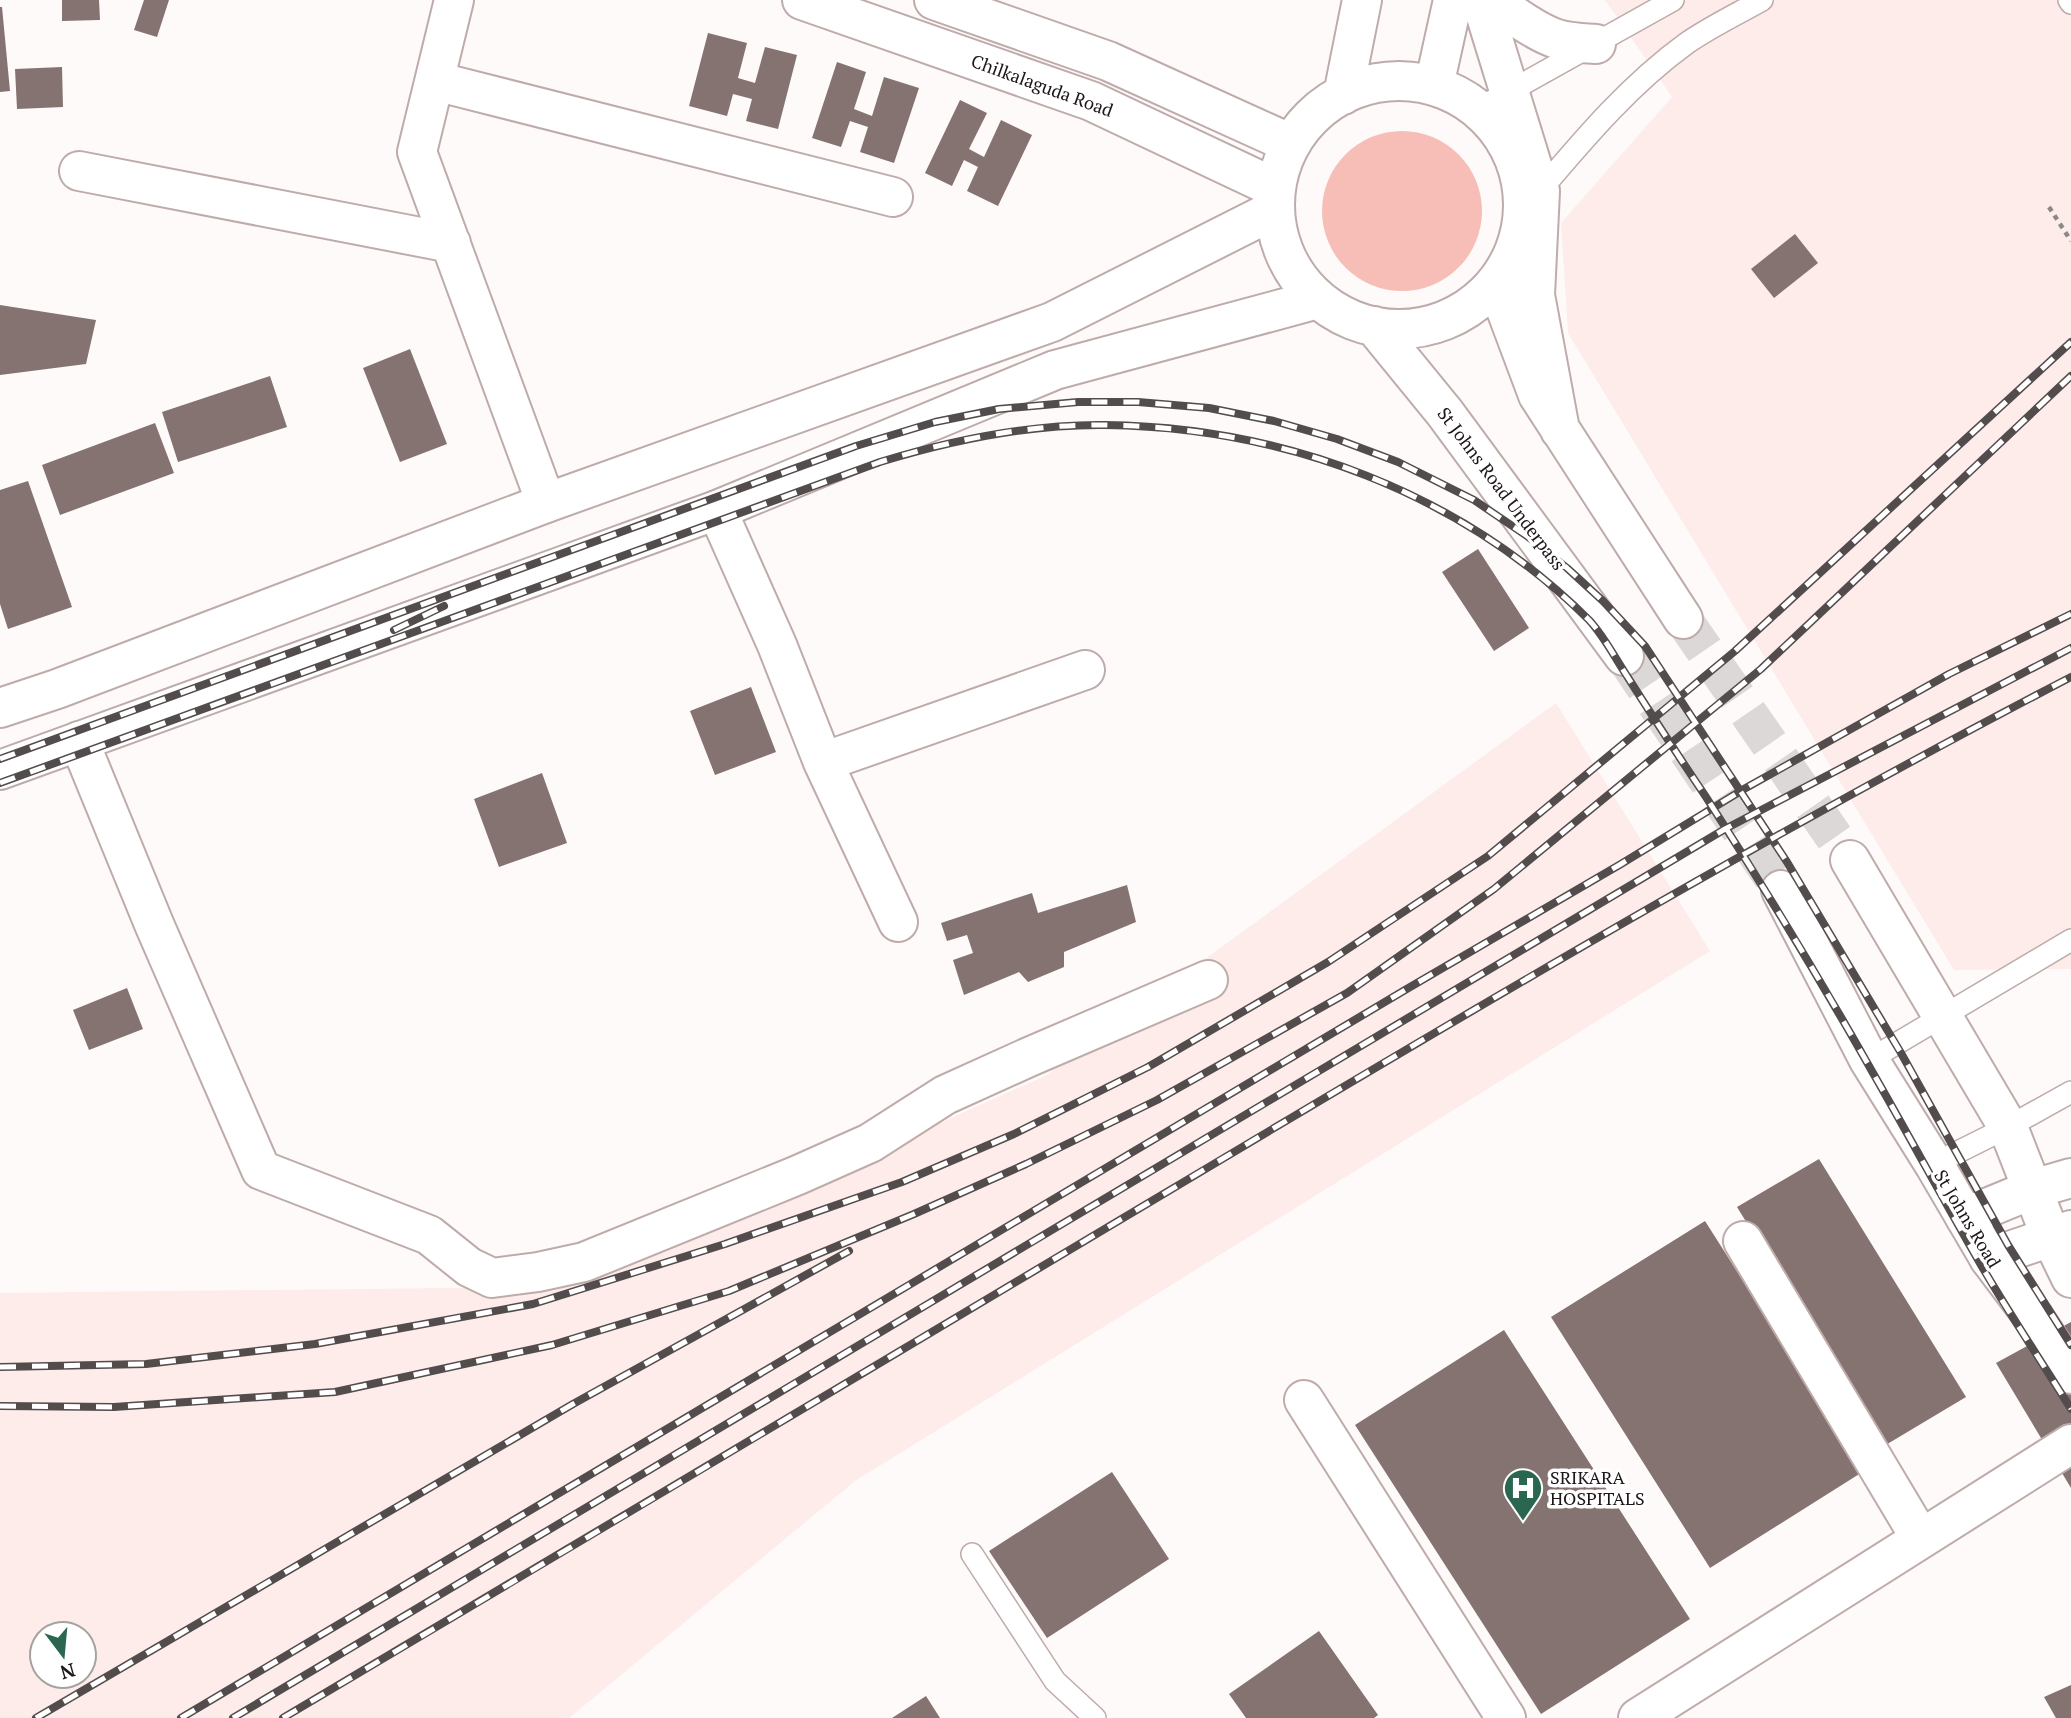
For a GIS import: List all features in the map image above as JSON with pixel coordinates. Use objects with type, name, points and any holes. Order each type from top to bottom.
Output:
[{"type":"main road","points":[[454,0],[417,152],[546,503]]},
{"type":"main road","name":"Chilkalaguda Road","points":[[802,0],[1091,101],[1274,200]]},
{"type":"main road","points":[[934,0],[1108,61],[1289,143]]},
{"type":"main road","points":[[1343,95],[1362,0]]},
{"type":"main road","points":[[1434,86],[1452,0]]},
{"type":"main road","points":[[1481,0],[1494,100],[1504,137],[1532,200],[1535,295],[1560,430]]},
{"type":"main road","points":[[1496,0],[1530,25],[1558,40],[1596,44]]},
{"type":"main road","points":[[435,81],[893,197]]},
{"type":"main road","points":[[1494,100],[1458,95],[1434,86],[1401,81],[1368,84],[1320,109],[1289,143],[1274,200],[1280,243],[1295,274],[1318,299],[1344,316],[1374,326],[1407,329],[1441,322],[1471,306],[1496,283],[1516,248],[1532,200]]},
{"type":"main road","points":[[79,172],[451,243]]},
{"type":"main road","points":[[0,708],[546,503],[1052,322],[1274,200]]},
{"type":"main road","points":[[1496,283],[1538,395],[1683,619]]},
{"type":"main road","points":[[0,770],[717,510],[1055,370],[1318,299]]},
{"type":"main road","name":"St Johns Road Underpass","points":[[1374,326],[1446,413],[1625,656]]},
{"type":"main road","points":[[717,510],[777,645],[823,762],[898,922]]},
{"type":"main road","points":[[823,762],[1085,670]]},
{"type":"main road","points":[[79,741],[154,924],[261,1170],[429,1235],[469,1267],[492,1278],[584,1262],[798,1175],[870,1143],[945,1095],[1208,979]]},
{"type":"main road","points":[[1850,860],[2008,1127],[2033,1189],[2061,1233],[2071,1278]]},
{"type":"main road","points":[[1781,890],[1869,1060]]},
{"type":"main road","name":"St Johns Road","points":[[1869,1060],[1989,1258],[2035,1319],[2071,1374]]},
{"type":"main road","points":[[1965,1217],[2033,1189],[2071,1178]]},
{"type":"main road","points":[[1989,1258],[2061,1233]]},
{"type":"main road","points":[[1743,1241],[1921,1539]]},
{"type":"main road","points":[[1304,1400],[1506,1718]]},
{"type":"main road","points":[[1637,1718],[2071,1444]]},
{"type":"lane","points":[[1494,100],[1673,0]]},
{"type":"lane","points":[[1532,200],[1596,124],[1647,76],[1687,43],[1762,0]]},
{"type":"lane","points":[[1869,1060],[2071,940]]},
{"type":"lane","points":[[1934,1164],[2065,1098]]},
{"type":"lane","points":[[972,1554],[1055,1681],[1095,1718]]},
{"type":"path","points":[[2049,207],[2071,241]]},
{"type":"shaded area","points":[[1605,0],[2071,0],[2071,969],[1954,970],[1568,333],[1561,223],[1672,97]]},
{"type":"shaded area","points":[[1402,131],[1432,137],[1458,155],[1476,181],[1482,211],[1476,241],[1458,267],[1432,285],[1402,291],[1372,285],[1346,267],[1328,241],[1322,211],[1328,181],[1346,155],[1372,137]]},
{"type":"shaded area","points":[[1556,703],[1710,951],[855,1481],[569,1718],[0,1718],[0,1293],[532,1287],[714,1224],[1045,1076]]},
{"type":"building","points":[[62,0],[99,0],[100,20],[62,21]]},
{"type":"building","points":[[144,0],[169,0],[157,37],[134,30]]},
{"type":"building","points":[[0,7],[10,91],[0,92]]},
{"type":"building","points":[[708,33],[747,43],[738,78],[755,83],[765,47],[797,55],[778,129],[746,121],[752,99],[733,94],[727,116],[689,106]]},
{"type":"building","points":[[837,62],[866,72],[854,109],[872,116],[884,77],[919,88],[894,163],[860,152],[868,127],[850,121],[841,147],[812,138]]},
{"type":"building","points":[[62,67],[63,107],[17,109],[15,69]]},
{"type":"building","points":[[960,100],[987,113],[969,149],[984,157],[1001,120],[1032,135],[998,206],[967,191],[978,167],[964,160],[952,186],[925,173]]},
{"type":"building","points":[[1795,234],[1818,263],[1774,298],[1751,269]]},
{"type":"building","points":[[0,305],[96,320],[86,364],[0,375]]},
{"type":"building","points":[[410,349],[447,444],[400,462],[363,368]]},
{"type":"building","points":[[270,376],[287,427],[178,462],[162,412]]},
{"type":"building","points":[[155,423],[174,473],[60,515],[42,465]]},
{"type":"building","points":[[28,481],[72,607],[8,629],[0,604],[0,490]]},
{"type":"building","points":[[1478,549],[1529,628],[1494,651],[1442,572]]},
{"type":"building","points":[[751,687],[776,752],[715,775],[690,711]]},
{"type":"building","points":[[542,773],[567,843],[499,867],[474,799]]},
{"type":"building","points":[[1127,885],[1136,922],[1064,952],[1064,967],[1028,982],[1019,972],[964,995],[953,960],[973,953],[967,935],[947,941],[941,923],[1032,893],[1038,913]]},
{"type":"building","points":[[127,988],[143,1029],[89,1050],[73,1010]]},
{"type":"building","points":[[1819,1159],[1966,1397],[1884,1446],[1737,1207]]},
{"type":"building","points":[[1705,1221],[1864,1471],[1710,1568],[1551,1317]]},
{"type":"building","points":[[2071,1322],[2071,1488],[1996,1363]]},
{"type":"building","name":"SRIKARA HOSPITALS","points":[[1504,1330],[1690,1619],[1541,1714],[1355,1425]]},
{"type":"building","points":[[1112,1472],[1169,1559],[1047,1638],[989,1551]]},
{"type":"building","points":[[1319,1631],[1378,1715],[1374,1718],[1246,1718],[1229,1694]]},
{"type":"building","points":[[2071,1685],[2071,1718],[2056,1718],[2044,1697]]},
{"type":"building","points":[[926,1696],[940,1718],[892,1718]]},
{"type":"tunnel","points":[[1683,619],[1850,860]]},
{"type":"tunnel","points":[[1624,656],[1781,890]]},
{"type":"railway","points":[[0,1367],[146,1364],[315,1344],[533,1304],[725,1244],[902,1182],[1014,1134],[1148,1067],[1328,962],[1488,856],[1735,651],[2071,342]]},
{"type":"railway","points":[[0,1406],[114,1407],[335,1392],[552,1345],[729,1291],[914,1214],[1026,1164],[1157,1100],[1347,993],[1494,889],[1761,669],[2071,376]]},
{"type":"railway","points":[[0,759],[856,446],[935,422],[999,409],[1078,402],[1138,402],[1209,408],[1274,421],[1337,439],[1398,462],[1474,500],[1527,536],[1567,568],[1603,601],[1645,646],[1787,862],[1901,1053],[2008,1245],[2071,1345]]},
{"type":"railway","points":[[0,783],[880,462],[935,447],[1019,430],[1105,425],[1172,429],[1239,438],[1303,454],[1366,476],[1427,503],[1485,536],[1539,575],[1594,626],[1749,865],[1853,1038],[1988,1277],[2071,1409]]},
{"type":"railway","points":[[394,630],[444,606]]},
{"type":"railway","points":[[181,1718],[1744,789],[1949,674],[2071,614]]},
{"type":"railway","points":[[233,1718],[1725,829],[2071,648]]},
{"type":"railway","points":[[283,1718],[1492,999],[1837,802],[2071,677]]},
{"type":"railway","points":[[36,1718],[573,1404],[849,1251]]},
{"type":"place","name":"SRIKARA HOSPITALS","points":[[1523,1522]]}]
